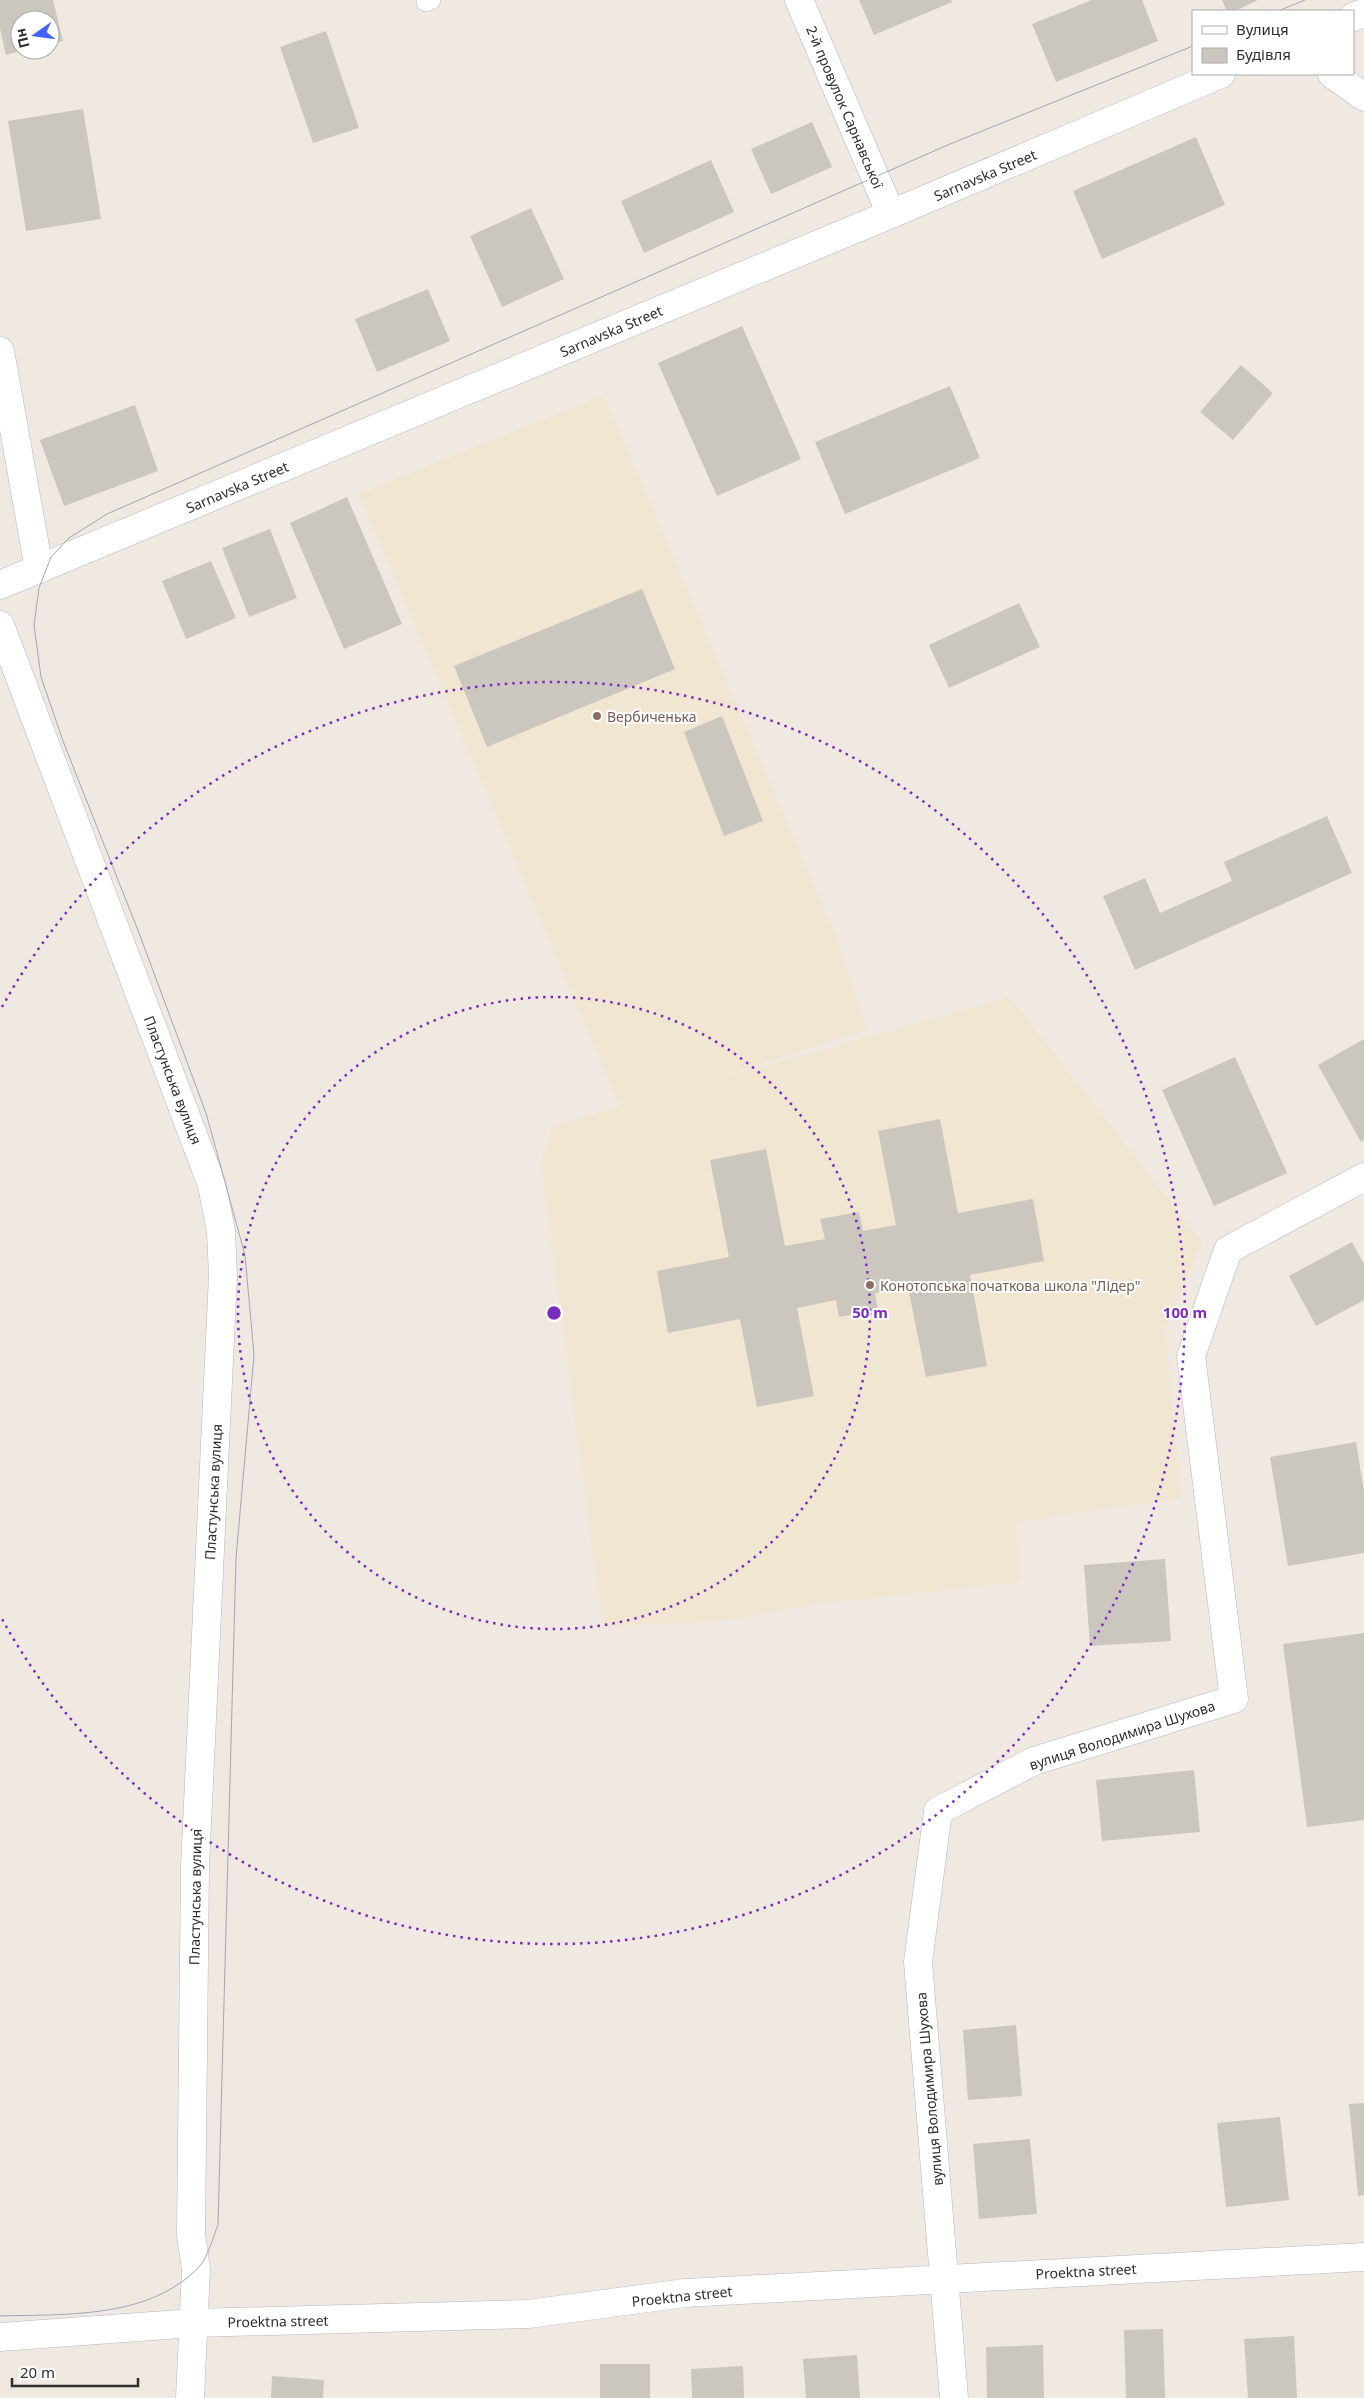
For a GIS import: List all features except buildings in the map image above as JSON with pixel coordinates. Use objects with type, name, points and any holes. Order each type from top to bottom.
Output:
[{"type":"street","name":"2-й провулок Сарнавської","points":[[799,0],[891,214]]},
{"type":"street","name":"Sarnavska Street","points":[[0,585],[891,214],[1219,75]]},
{"type":"street","points":[[1333,75],[1364,97]]},
{"type":"street","points":[[0,351],[39,569]]},
{"type":"street","name":"Пластунська вулиця","points":[[0,625],[212,1185],[221,1231],[223,1276],[195,1866],[191,2225],[196,2270],[190,2398]]},
{"type":"street","name":"вулиця Володимира Шухова","points":[[954,2398],[946,2278],[918,1962],[938,1811],[1034,1761],[1234,1698],[1191,1356],[1228,1250],[1364,1177]]},
{"type":"street","name":"Proektna street","points":[[0,2337],[194,2323],[528,2314],[685,2293],[1364,2257]]},
{"type":"shaded area","name":"Конотопська початкова школа \"Лідер\"","points":[[604,395],[836,937],[867,1030],[676,1091],[1010,997],[1202,1242],[1165,1329],[1181,1498],[1017,1522],[1019,1582],[816,1604],[730,1620],[603,1627],[541,1165],[553,1126],[620,1106],[359,494]]},
{"type":"tram line","points":[[1280,10],[1305,0]]},
{"type":"tram line","points":[[0,2316],[52,2315],[106,2310],[132,2305],[156,2296],[179,2284],[199,2267],[208,2252],[218,2225],[236,1558],[254,1355],[245,1255],[206,1113],[139,933],[63,741],[41,677],[34,625],[39,588],[51,557],[69,538],[107,514],[950,144],[1192,46]]},
{"type":"place","name":"Вербиченька","points":[[597,716]]},
{"type":"place","name":"Конотопська початкова школа \"Лідер\"","points":[[870,1285]]}]
